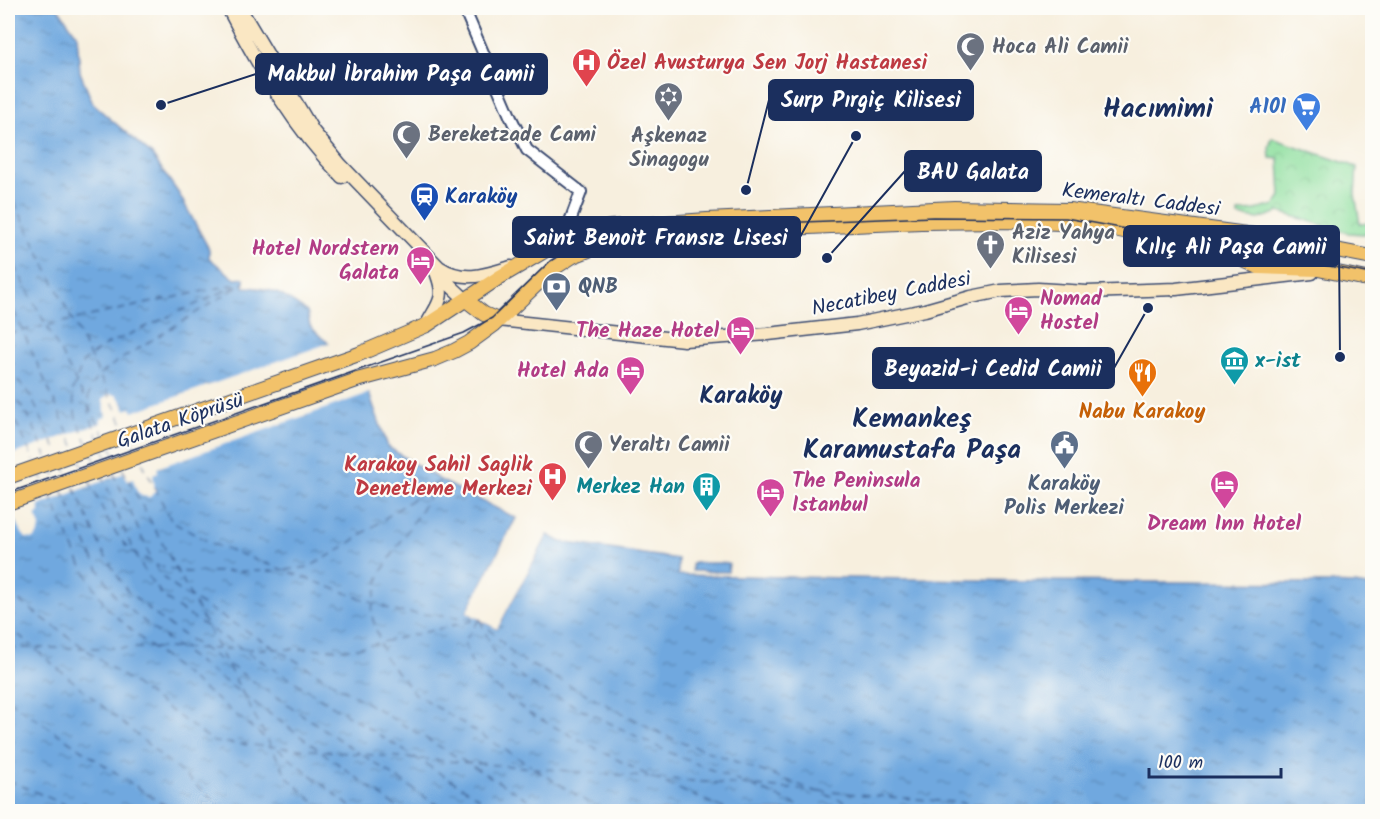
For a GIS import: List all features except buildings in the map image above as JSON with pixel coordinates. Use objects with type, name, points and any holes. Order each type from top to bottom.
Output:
[{"type":"main road","points":[[228,8],[257,60],[317,152],[466,300],[484,314],[498,320]]},
{"type":"main road","points":[[240,8],[313,131],[355,180],[439,267],[454,275],[474,277],[523,262]]},
{"type":"main road","name":"Kemeraltı Caddesi","points":[[359,354],[427,325],[523,262],[563,240],[610,227],[942,209],[1019,208],[1096,212],[1368,253]]},
{"type":"main road","name":"Kemeraltı Caddesi","points":[[368,377],[435,359],[469,343],[498,320],[554,268],[573,256],[620,243],[764,228],[921,222],[1007,221],[1086,224],[1216,248],[1265,268],[1302,267],[1372,280]]},
{"type":"main road","points":[[1239,259],[1236,248],[1239,242],[1245,237],[1256,236]]},
{"type":"main road","points":[[427,325],[442,295],[435,271]]},
{"type":"main road","name":"Necatibey Caddesi","points":[[498,320],[657,339],[687,340],[856,324],[1001,291],[1038,289],[1104,292],[1176,289],[1328,272]]},
{"type":"main road","name":"Galata Köprüsü","points":[[8,477],[359,354]]},
{"type":"main road","name":"Galata Köprüsü","points":[[8,503],[368,377]]},
{"type":"street","points":[[464,8],[527,150],[580,192],[563,240]]},
{"type":"green space","points":[[1272,138],[1357,167],[1355,194],[1360,224],[1372,223],[1372,231],[1364,234],[1348,233],[1279,212],[1259,219],[1238,216],[1238,212],[1275,205],[1281,196],[1279,159],[1270,158],[1269,147]]},
{"type":"water","points":[[8,8],[58,8],[77,35],[80,72],[93,104],[152,155],[179,194],[209,249],[209,258],[235,279],[244,278],[244,287],[271,291],[307,312],[310,326],[356,368],[370,396],[388,447],[440,480],[516,518],[467,612],[497,629],[548,535],[561,542],[678,559],[678,575],[1327,583],[1372,587],[1372,811],[8,811]]},
{"type":"water","points":[[692,563],[729,563],[728,572],[692,571]]},
{"type":"pier","points":[[341,341],[359,367],[372,392],[157,468],[158,472],[153,474],[155,491],[150,497],[142,496],[137,491],[133,479],[127,481],[124,473],[38,506],[40,512],[35,515],[40,526],[34,539],[26,538],[17,522],[13,520],[8,522],[8,451],[12,450],[14,454],[101,423],[101,419],[106,417],[103,400],[108,394],[116,395],[125,410],[131,408],[133,412],[332,342]]},
{"type":"pier","points":[[513,525],[515,527],[471,611],[496,625],[541,541],[543,542],[497,629],[467,612]]},
{"type":"ferry route","points":[[8,189],[125,428]]},
{"type":"ferry route","points":[[8,253],[86,401]]},
{"type":"ferry route","points":[[8,334],[240,283]]},
{"type":"ferry route","points":[[99,440],[88,402],[91,387],[98,377],[115,363],[244,283]]},
{"type":"ferry route","points":[[88,444],[76,418],[72,392],[83,362],[106,345],[238,285]]},
{"type":"ferry route","points":[[8,298],[75,448]]},
{"type":"ferry route","points":[[8,370],[28,391],[58,453]]},
{"type":"ferry route","points":[[8,392],[26,414],[47,458]]},
{"type":"ferry route","points":[[88,405],[106,438]]},
{"type":"ferry route","points":[[8,410],[34,461]]},
{"type":"ferry route","points":[[131,440],[137,452]]},
{"type":"ferry route","points":[[111,447],[117,459]]},
{"type":"ferry route","points":[[104,450],[109,462]]},
{"type":"ferry route","points":[[92,453],[97,465]]},
{"type":"ferry route","points":[[79,458],[85,470]]},
{"type":"ferry route","points":[[142,462],[172,522],[213,544],[398,612],[480,619],[516,657],[666,736],[873,812]]},
{"type":"ferry route","points":[[64,465],[68,475]]},
{"type":"ferry route","points":[[52,468],[57,480]]},
{"type":"ferry route","points":[[122,468],[288,778],[325,812]]},
{"type":"ferry route","points":[[113,472],[152,561]]},
{"type":"ferry route","points":[[40,473],[44,483]]},
{"type":"ferry route","points":[[102,475],[138,559],[147,575],[170,602],[502,812]]},
{"type":"ferry route","points":[[89,480],[110,525],[129,550],[159,566],[186,572],[281,571]]},
{"type":"ferry route","points":[[286,570],[309,567],[341,549],[440,480],[380,574],[371,613],[385,658],[414,693],[531,766]]},
{"type":"ferry route","points":[[74,487],[105,556],[127,591],[164,622],[225,663]]},
{"type":"ferry route","points":[[62,490],[94,561],[117,599],[157,632],[318,749]]},
{"type":"ferry route","points":[[50,495],[81,565],[107,608],[147,644],[265,738]]},
{"type":"ferry route","points":[[155,565],[161,576],[181,592],[549,812]]},
{"type":"ferry route","points":[[8,593],[214,742],[815,791]]},
{"type":"ferry route","points":[[244,649],[353,649],[476,620]]},
{"type":"ferry route","points":[[479,620],[464,642],[474,670],[528,713],[649,776]]},
{"type":"ferry route","points":[[480,620],[495,655],[529,683],[668,752],[746,784]]},
{"type":"ferry route","points":[[8,626],[32,646]]},
{"type":"ferry route","points":[[8,648],[149,648]]},
{"type":"ferry route","points":[[154,648],[239,649]]},
{"type":"ferry route","points":[[36,650],[228,812]]},
{"type":"ferry route","points":[[229,665],[359,753]]},
{"type":"ferry route","points":[[8,700],[174,812]]},
{"type":"ferry route","points":[[278,749],[357,812]]},
{"type":"ferry route","points":[[322,752],[403,812]]},
{"type":"ferry route","points":[[363,755],[447,812]]},
{"type":"ferry route","points":[[535,769],[603,812]]},
{"type":"ferry route","points":[[653,778],[732,812]]},
{"type":"ferry route","points":[[8,780],[82,812]]},
{"type":"ferry route","points":[[751,786],[814,812]]},
{"type":"ferry route","points":[[819,791],[1073,812]]},
{"type":"tram line","points":[[8,493],[464,333],[492,318],[550,261],[591,240],[777,223],[933,217],[1066,218],[1372,274]]},
{"type":"place","name":"Hoca Ali Camii","points":[[971,72]]},
{"type":"place","name":"Özel Avusturya Sen Jorj Hastanesi","points":[[586,88]]},
{"type":"place","name":"Makbul İbrahim Paşa Camii","points":[[161,105]]},
{"type":"place","name":"Aşkenaz Sinagogu","points":[[669,122]]},
{"type":"place","name":"A101","points":[[1307,132]]},
{"type":"place","name":"Saint Benoit Fransız Lisesi","points":[[856,136]]},
{"type":"place","name":"Bereketzade Cami","points":[[407,160]]},
{"type":"place","name":"Surp Pırgiç Kilisesi","points":[[746,190]]},
{"type":"place","name":"Karaköy","points":[[424,222]]},
{"type":"place","name":"BAU Galata","points":[[827,258]]},
{"type":"place","name":"Aziz Yahya Kilisesi","points":[[991,270]]},
{"type":"place","name":"Hotel Nordstern Galata","points":[[420,286]]},
{"type":"place","name":"Beyazid-i Cedid Camii","points":[[1148,308]]},
{"type":"place","name":"QNB","points":[[557,312]]},
{"type":"place","name":"Nomad Hostel","points":[[1019,336]]},
{"type":"place","name":"The Haze Hotel","points":[[740,356]]},
{"type":"place","name":"Kılıç Ali Paşa Camii","points":[[1340,357]]},
{"type":"place","name":"x-ist","points":[[1234,386]]},
{"type":"place","name":"Hotel Ada","points":[[630,396]]},
{"type":"place","name":"Nabu Karakoy","points":[[1142,398]]},
{"type":"place","name":"Yeraltı Camii","points":[[588,470]]},
{"type":"place","name":"Karaköy Polis Merkezi","points":[[1064,470]]},
{"type":"place","name":"Karakoy Sahil Saglik Denetleme Merkezi","points":[[553,502]]},
{"type":"place","name":"Dream Inn Hotel","points":[[1224,510]]},
{"type":"place","name":"Merkez Han","points":[[706,512]]},
{"type":"place","name":"The Peninsula Istanbul","points":[[771,518]]},
{"type":"district","name":"Hacımimi","points":[[1158,108]]},
{"type":"district","name":"Karaköy","points":[[741,395]]},
{"type":"district","name":"Kemankeş Karamustafa Paşa","points":[[912,434]]}]
